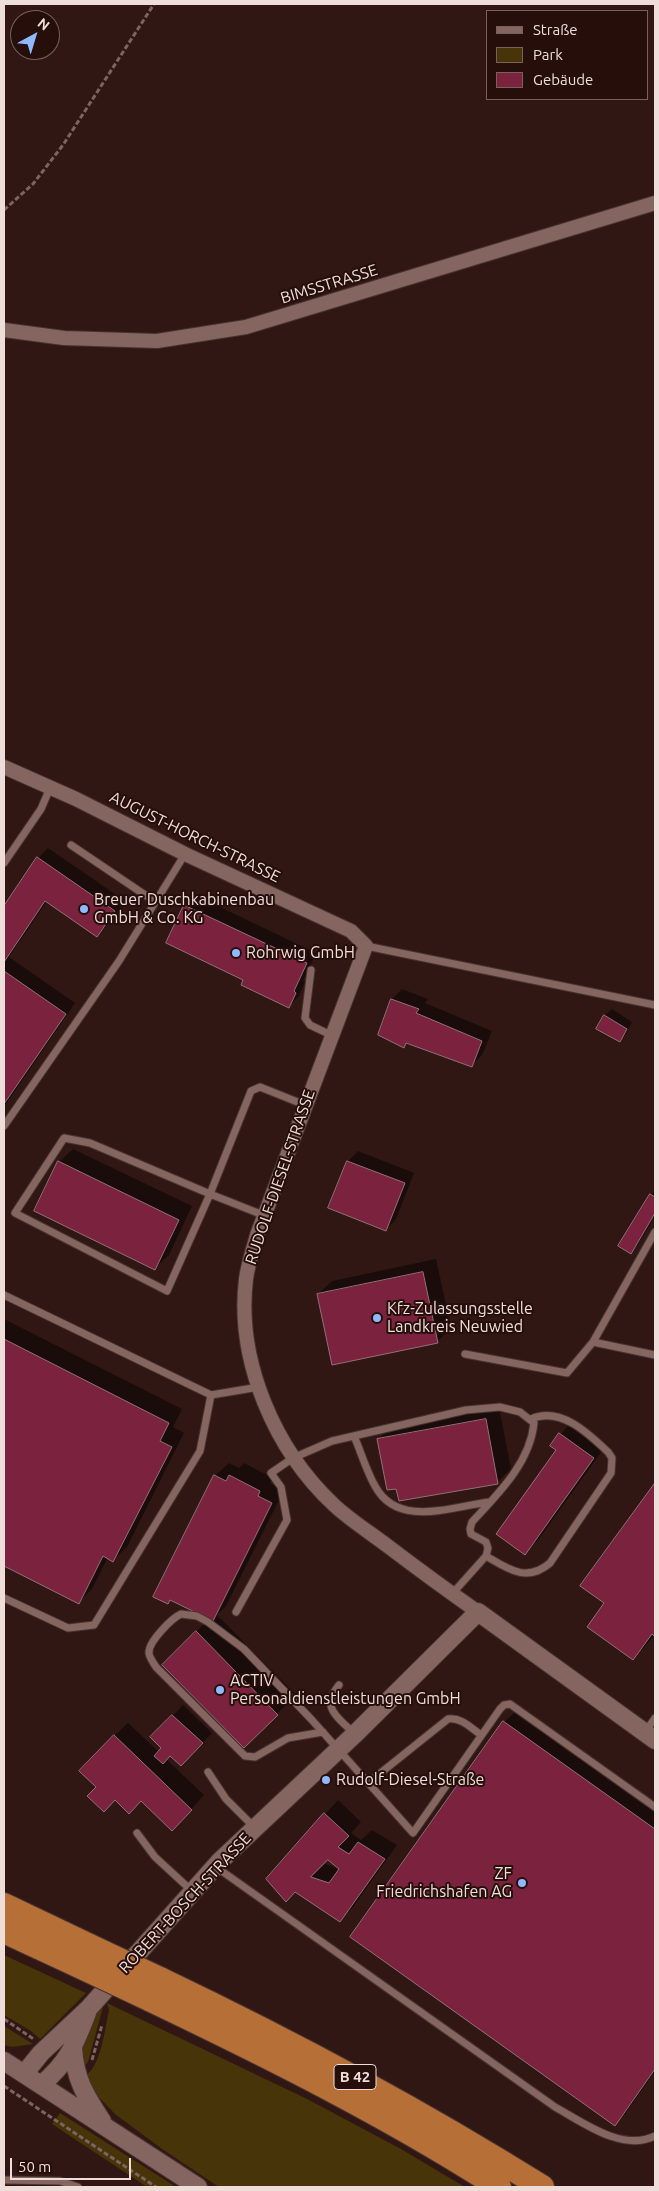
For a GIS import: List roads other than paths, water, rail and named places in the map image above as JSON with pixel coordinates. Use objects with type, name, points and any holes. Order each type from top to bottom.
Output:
[{"type":"highway","name":"B 42","points":[[4,1906],[85,1956],[149,1999],[258,2051],[352,2100],[499,2187]]},
{"type":"highway","name":"B 42","points":[[4,1931],[160,1979],[267,2030],[361,2080],[438,2123],[542,2187]]},
{"type":"street","name":"BIMSSTRASSE","points":[[4,330],[64,338],[157,340],[246,327],[655,204]]},
{"type":"street","name":"AUGUST-HORCH-STRASSE","points":[[4,767],[350,931],[366,946]]},
{"type":"street","name":"RUDOLF-DIESEL-STRASSE","points":[[366,946],[304,1105],[264,1215],[246,1280],[247,1336],[259,1387],[276,1428],[293,1458],[314,1485],[335,1506],[452,1594],[652,1730]]},
{"type":"street","name":"ROBERT-BOSCH-STRASSE","points":[[24,2074],[44,2050],[89,2008],[216,1867],[355,1734],[478,1612]]},
{"type":"street","name":"ROBERT-BOSCH-STRASSE","points":[[41,2085],[62,2066],[73,2048],[89,2008]]},
{"type":"street","points":[[73,2048],[79,2083],[105,2126]]},
{"type":"street","points":[[4,2061],[198,2187]]},
{"type":"lane","points":[[4,863],[41,809],[50,788]]},
{"type":"lane","points":[[71,844],[154,901]]},
{"type":"lane","points":[[4,1126],[119,961],[154,901],[185,854]]},
{"type":"lane","points":[[366,946],[655,1005]]},
{"type":"lane","points":[[311,970],[305,1018],[310,1025],[331,1034]]},
{"type":"lane","points":[[264,1215],[210,1194],[90,1143],[64,1138],[15,1213],[167,1291],[210,1194],[251,1092],[260,1088],[304,1105]]},
{"type":"lane","points":[[465,1354],[567,1372],[593,1342],[655,1232]]},
{"type":"lane","points":[[4,1295],[210,1395],[259,1387]]},
{"type":"lane","points":[[593,1342],[655,1355]]},
{"type":"lane","points":[[4,1598],[68,1628],[94,1625],[200,1451],[210,1395]]},
{"type":"lane","points":[[236,1612],[287,1520],[281,1487],[271,1473],[293,1458],[332,1441],[466,1410],[500,1406],[511,1408],[534,1422],[528,1445],[511,1477],[472,1522],[471,1534],[488,1545],[486,1556],[452,1594]]},
{"type":"lane","points":[[486,1556],[501,1565],[524,1574],[534,1574],[542,1570],[550,1563],[611,1473],[612,1458],[608,1452],[570,1422],[556,1416],[538,1416],[531,1419]]},
{"type":"lane","points":[[354,1436],[375,1487],[387,1500],[403,1510],[419,1512],[490,1502]]},
{"type":"lane","points":[[323,1732],[288,1738],[255,1757],[244,1756],[156,1667],[149,1654],[150,1647],[176,1616],[185,1613],[197,1616],[244,1649],[323,1732],[413,1833],[500,1709],[504,1705],[510,1704],[655,1807]]},
{"type":"lane","points":[[339,1685],[331,1697],[333,1712],[355,1734]]},
{"type":"lane","points":[[368,1784],[448,1720],[455,1718],[481,1735]]},
{"type":"lane","points":[[208,1772],[226,1798],[256,1828]]},
{"type":"lane","points":[[137,1833],[155,1857],[193,1891]]},
{"type":"lane","points":[[216,1867],[555,2107],[595,2129],[617,2138],[633,2142],[644,2141],[655,2136]]},
{"type":"lane","points":[[4,2180],[60,2181],[78,2187]]},
{"type":"place","name":"Breuer Duschkabinenbau GmbH & Co. KG","points":[[84,909]]},
{"type":"place","name":"Rohrwig GmbH","points":[[236,953]]},
{"type":"place","name":"Kfz-Zulassungsstelle Landkreis Neuwied","points":[[377,1318]]},
{"type":"place","name":"ACTIV Personaldienstleistungen GmbH","points":[[220,1690]]},
{"type":"place","name":"Rudolf-Diesel-Straße","points":[[326,1780]]},
{"type":"place","name":"ZF Friedrichshafen AG","points":[[522,1883]]}]
